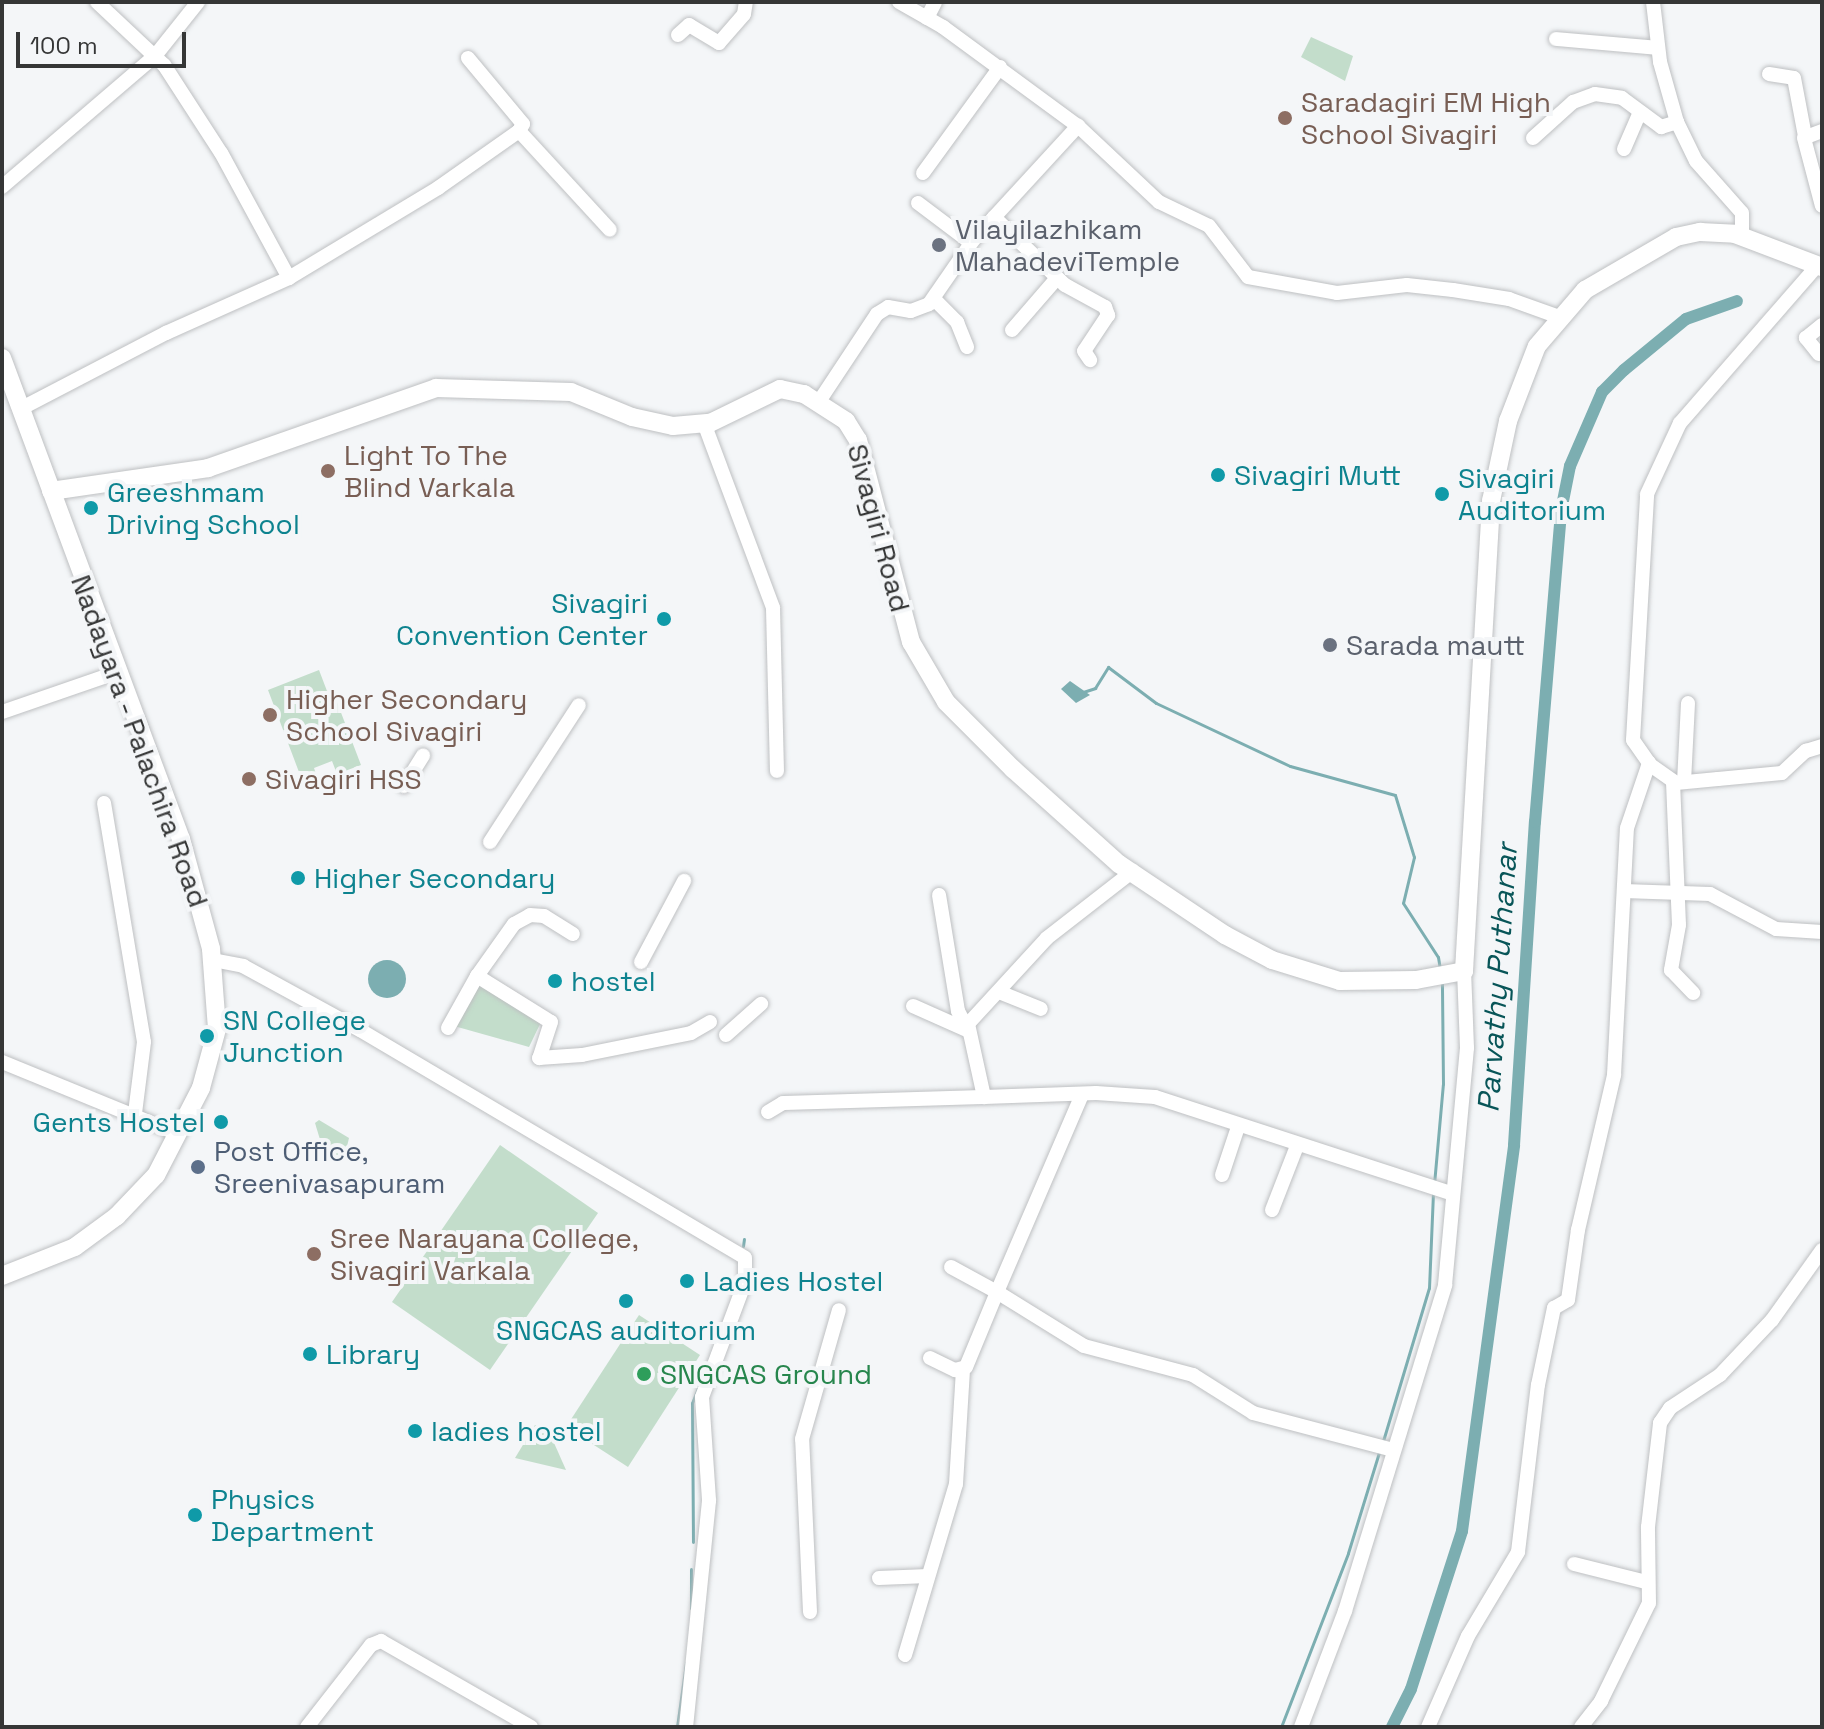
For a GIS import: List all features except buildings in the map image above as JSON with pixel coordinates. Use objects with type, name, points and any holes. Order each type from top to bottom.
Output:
[{"type":"main road","points":[[1464,971],[1491,501],[1523,378],[1537,346],[1585,290],[1650,248],[1700,232],[1742,236],[1819,267]]},
{"type":"main road","name":"Nadayara - Palachira Road","points":[[2,358],[181,839],[213,960],[214,1052],[156,1175],[117,1216],[75,1247],[2,1276]]},
{"type":"main road","points":[[51,491],[208,468],[436,388],[571,392],[632,417],[673,426],[704,423],[780,389],[820,400]]},
{"type":"main road","name":"Sivagiri Road","points":[[820,400],[858,440],[898,602],[911,642],[946,702],[1060,814],[1133,871],[1225,935],[1272,960],[1340,981],[1416,980],[1464,971]]},
{"type":"street","points":[[97,2],[155,56],[221,153],[289,278]]},
{"type":"street","points":[[2,187],[155,56],[198,2]]},
{"type":"street","points":[[678,35],[689,25],[719,43],[744,14],[746,2]]},
{"type":"street","points":[[899,2],[1000,67],[1078,126],[1150,195],[1209,226],[1248,277],[1337,293],[1407,285],[1453,290],[1509,299],[1559,317]]},
{"type":"street","points":[[927,18],[935,2]]},
{"type":"street","points":[[1653,2],[1658,48],[1677,122],[1696,161],[1742,213],[1742,236]]},
{"type":"street","points":[[1556,39],[1658,48]]},
{"type":"street","points":[[20,409],[166,333],[289,278],[438,188],[519,131],[523,124],[468,58]]},
{"type":"street","points":[[923,173],[1000,67]]},
{"type":"street","points":[[1769,74],[1793,77],[1813,186],[1822,206]]},
{"type":"street","points":[[1533,138],[1584,96],[1611,94],[1661,127],[1677,122]]},
{"type":"street","points":[[1624,149],[1640,112]]},
{"type":"street","points":[[820,400],[881,310],[915,311],[934,299],[971,243],[1078,126]]},
{"type":"street","points":[[519,131],[610,230]]},
{"type":"street","points":[[1805,136],[1822,131]]},
{"type":"street","points":[[918,203],[971,243]]},
{"type":"street","points":[[994,217],[1057,278],[1107,310],[1088,339],[1084,354],[1090,360]]},
{"type":"street","points":[[1819,267],[1680,423],[1647,494],[1633,740],[1649,764],[1679,782],[1782,773],[1806,751],[1822,746]]},
{"type":"street","points":[[1012,330],[1057,278]]},
{"type":"street","points":[[934,299],[957,322],[967,347]]},
{"type":"street","points":[[1819,354],[1806,338],[1822,325]]},
{"type":"street","points":[[704,423],[771,598],[777,771]]},
{"type":"street","points":[[2,712],[118,672]]},
{"type":"street","points":[[1688,703],[1679,782],[1678,937],[1671,970],[1693,993]]},
{"type":"street","points":[[490,842],[579,705]]},
{"type":"street","points":[[404,786],[423,756]]},
{"type":"street","points":[[1428,1727],[1468,1636],[1518,1552],[1538,1385],[1554,1308],[1568,1300],[1578,1230],[1614,1075],[1627,828],[1649,764]]},
{"type":"street","points":[[104,803],[144,1042],[135,1113]]},
{"type":"street","points":[[967,1029],[1047,938],[1133,871]]},
{"type":"street","points":[[641,962],[684,881]]},
{"type":"street","points":[[1624,891],[1710,894],[1776,929],[1822,932]]},
{"type":"street","points":[[939,895],[946,951],[984,1097]]},
{"type":"street","points":[[448,1028],[477,976],[514,924],[530,915],[544,916],[573,934]]},
{"type":"street","points":[[213,960],[243,966],[347,1023],[745,1258],[745,1282],[702,1397],[709,1501],[686,1727]]},
{"type":"street","points":[[1301,1727],[1345,1611],[1445,1285],[1467,1048],[1464,971]]},
{"type":"street","points":[[477,976],[551,1022],[539,1058],[582,1055],[691,1033],[710,1022]]},
{"type":"street","points":[[999,992],[1041,1009]]},
{"type":"street","points":[[726,1035],[761,1004]]},
{"type":"street","points":[[913,1006],[967,1029]]},
{"type":"street","points":[[2,1062],[135,1113],[176,1133]]},
{"type":"street","points":[[768,1112],[783,1103],[1141,1096],[1453,1194]]},
{"type":"street","points":[[905,1655],[956,1484],[963,1370],[1081,1097]]},
{"type":"street","points":[[1222,1175],[1238,1127]]},
{"type":"street","points":[[1272,1210],[1297,1146]]},
{"type":"street","points":[[1581,1727],[1601,1701],[1649,1603],[1646,1582],[1660,1423],[1670,1408],[1720,1375],[1772,1320],[1822,1250]]},
{"type":"street","points":[[951,1267],[1084,1346],[1140,1357],[1193,1375],[1253,1413],[1393,1450]]},
{"type":"street","points":[[810,1612],[802,1439],[839,1310]]},
{"type":"street","points":[[930,1358],[963,1370]]},
{"type":"street","points":[[1574,1564],[1646,1582]]},
{"type":"street","points":[[879,1578],[928,1576]]},
{"type":"street","points":[[307,1727],[371,1645],[381,1641],[531,1727]]},
{"type":"green space","points":[[1311,37],[1353,56],[1345,81],[1301,57]]},
{"type":"green space","points":[[319,670],[327,691],[332,689],[361,765],[337,774],[332,761],[314,768],[319,783],[305,788],[268,690]]},
{"type":"green space","points":[[479,984],[542,1020],[529,1047],[454,1026]]},
{"type":"green space","points":[[319,1120],[349,1138],[344,1159],[325,1156],[315,1123]]},
{"type":"green space","points":[[500,1145],[598,1213],[490,1370],[392,1302]]},
{"type":"green space","name":"SNGCAS Ground","points":[[639,1315],[700,1355],[628,1467],[566,1427]]},
{"type":"green space","points":[[535,1425],[547,1427],[566,1470],[515,1458]]},
{"type":"water","points":[[1070,681],[1090,695],[1076,703],[1061,689]]},
{"type":"water","points":[[387,960],[400,966],[406,979],[400,992],[387,998],[374,992],[368,979],[374,966]]},
{"type":"waterway","name":"Parvathy Puthanar","points":[[1392,1727],[1411,1689],[1462,1531],[1514,1145],[1535,822],[1561,511],[1570,466],[1602,392],[1624,370],[1686,319],[1737,301]]},
{"type":"waterway","points":[[1083,692],[1095,688],[1108,667],[1156,703],[1290,766],[1395,795],[1414,857],[1403,903],[1438,957],[1440,969]]},
{"type":"waterway","points":[[1434,1184],[1443,1084],[1442,981]]},
{"type":"waterway","points":[[1383,1441],[1429,1288],[1433,1192]]},
{"type":"waterway","points":[[743,1246],[744,1239]]},
{"type":"waterway","points":[[693,1542],[692,1403],[700,1383]]},
{"type":"waterway","points":[[1281,1727],[1348,1553],[1379,1452]]},
{"type":"waterway","points":[[691,1569],[691,1608]]},
{"type":"waterway","points":[[677,1727],[686,1663]]},
{"type":"place","name":"Saradagiri EM High School Sivagiri","points":[[1285,118]]},
{"type":"place","name":"Vilayilazhikam MahadeviTemple","points":[[939,245]]},
{"type":"place","name":"Light To The Blind Varkala","points":[[328,471]]},
{"type":"place","name":"Sivagiri Mutt","points":[[1218,475]]},
{"type":"place","name":"Sivagiri Auditorium","points":[[1442,494]]},
{"type":"place","name":"Greeshmam Driving School","points":[[91,508]]},
{"type":"place","name":"Sivagiri Convention Center","points":[[664,619]]},
{"type":"place","name":"Sarada mautt","points":[[1330,645]]},
{"type":"place","name":"Higher Secondary School Sivagiri","points":[[270,715]]},
{"type":"place","name":"Sivagiri HSS","points":[[249,779]]},
{"type":"place","name":"Higher Secondary","points":[[298,878]]},
{"type":"place","name":"hostel","points":[[555,981]]},
{"type":"place","name":"SN College Junction","points":[[207,1036]]},
{"type":"place","name":"Gents Hostel","points":[[221,1122]]},
{"type":"place","name":"Post Office, Sreenivasapuram","points":[[198,1167]]},
{"type":"place","name":"Sree Narayana College, Sivagiri Varkala","points":[[314,1254]]},
{"type":"place","name":"Ladies Hostel","points":[[687,1281]]},
{"type":"place","name":"SNGCAS auditorium","points":[[626,1301]]},
{"type":"place","name":"Library","points":[[310,1354]]},
{"type":"place","name":"SNGCAS Ground","points":[[644,1374]]},
{"type":"place","name":"ladies hostel","points":[[415,1431]]},
{"type":"place","name":"Physics Department","points":[[195,1515]]}]
